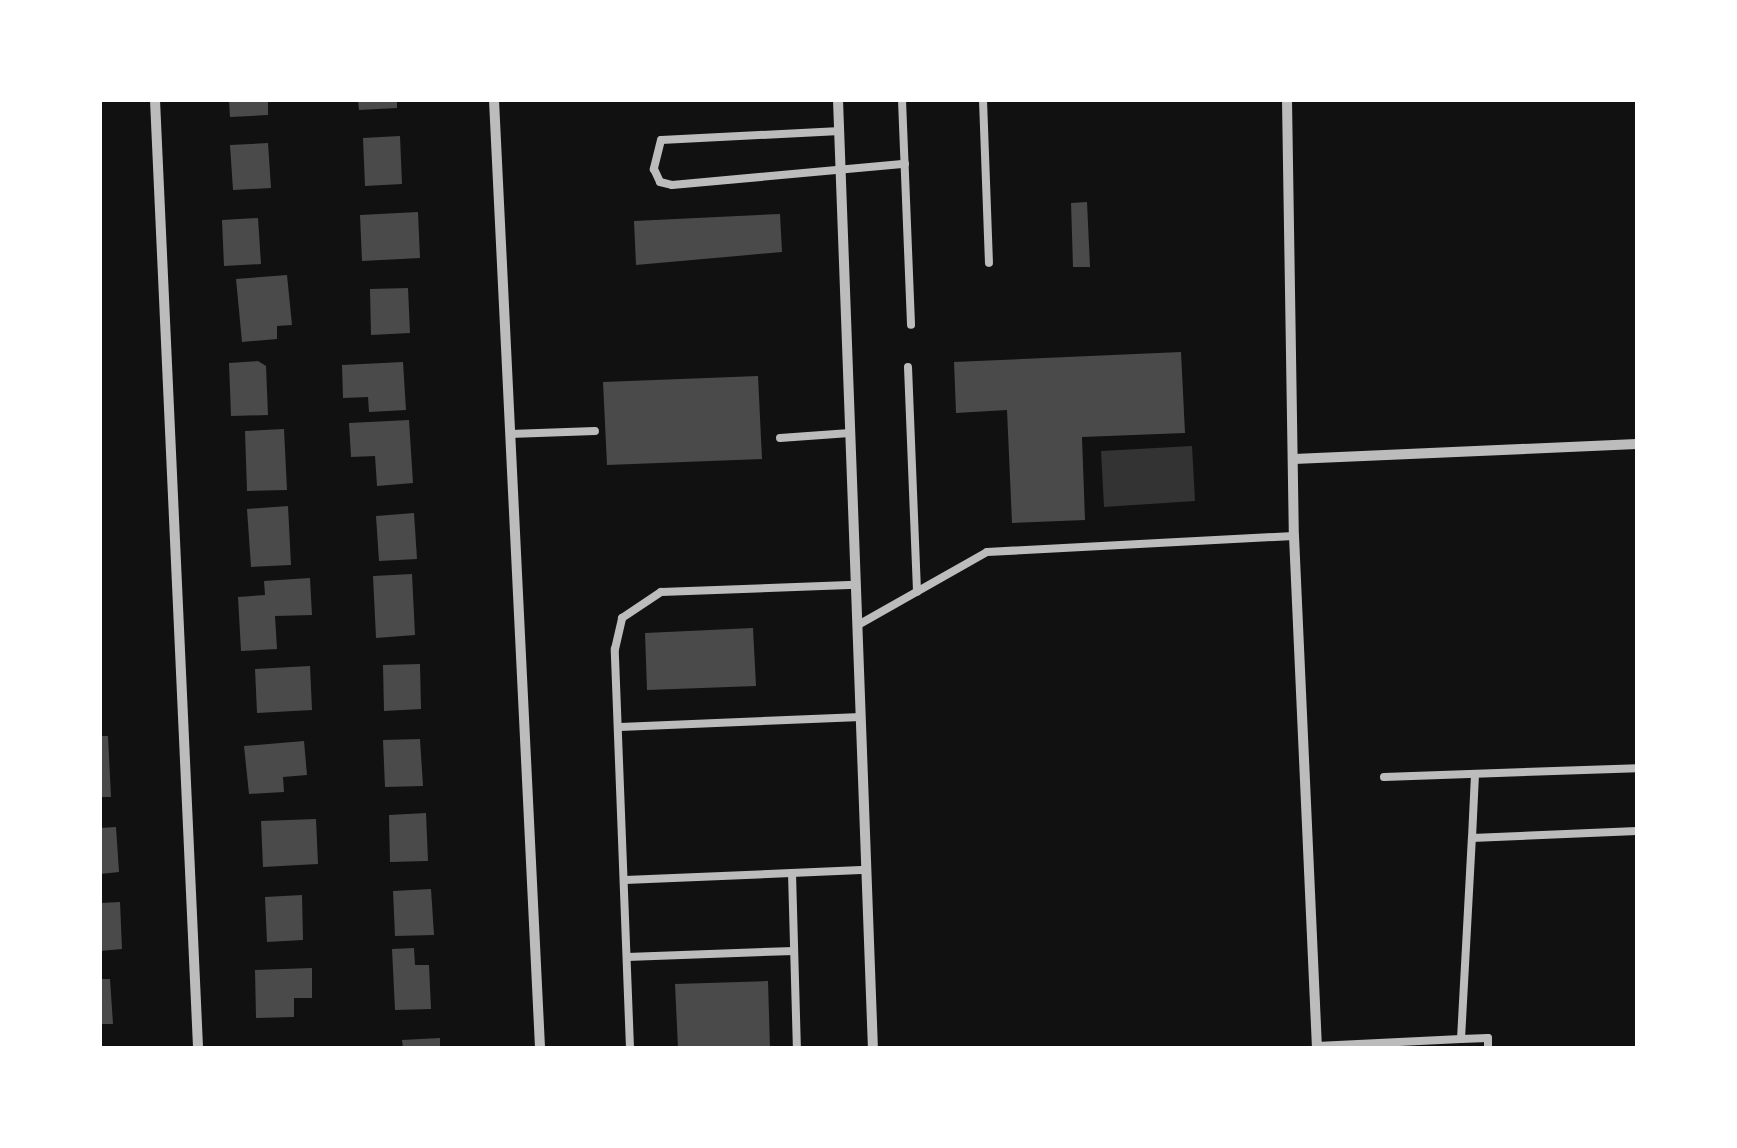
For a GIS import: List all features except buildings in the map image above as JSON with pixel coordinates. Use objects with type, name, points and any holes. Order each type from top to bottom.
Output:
[{"type":"street","points":[[155,100],[198,1048]]},
{"type":"street","points":[[494,100],[540,1048]]},
{"type":"street","points":[[838,100],[873,1048]]},
{"type":"street","points":[[1287,100],[1294,536],[1317,1047]]},
{"type":"street","points":[[1294,459],[1637,444]]},
{"type":"lane","points":[[902,100],[912,325]]},
{"type":"lane","points":[[983,100],[989,263]]},
{"type":"lane","points":[[840,131],[661,140],[653,158],[660,182],[672,185],[842,174],[905,164]]},
{"type":"lane","points":[[908,368],[916,592]]},
{"type":"lane","points":[[510,434],[595,431]]},
{"type":"lane","points":[[780,438],[850,433]]},
{"type":"lane","points":[[858,625],[987,552],[1294,536]]},
{"type":"lane","points":[[630,1048],[616,633],[645,596],[856,585]]},
{"type":"lane","points":[[620,727],[861,716]]},
{"type":"lane","points":[[1384,777],[1637,768]]},
{"type":"lane","points":[[1461,1040],[1475,774]]},
{"type":"lane","points":[[1472,838],[1637,832]]},
{"type":"lane","points":[[625,880],[867,870]]},
{"type":"lane","points":[[792,873],[798,1048]]},
{"type":"lane","points":[[628,956],[794,951]]},
{"type":"lane","points":[[1317,1047],[1488,1038],[1488,1048]]},
{"type":"shaded area","points":[[1192,446],[1195,501],[1104,507],[1101,451]]}]
